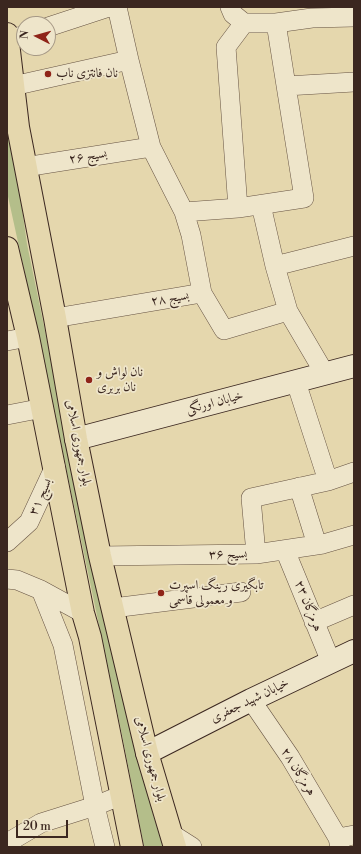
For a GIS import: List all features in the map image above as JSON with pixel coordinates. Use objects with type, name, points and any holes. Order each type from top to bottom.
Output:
[{"type":"main road","name":"بلوار جمهوری اسلامی","points":[[13,37],[13,86],[18,127],[76,439],[100,556],[147,753],[172,840]]},
{"type":"main road","points":[[7,248],[10,274],[28,337],[43,408],[83,613],[91,645],[132,847]]},
{"type":"street","points":[[56,24],[109,7]]},
{"type":"street","points":[[117,7],[151,147],[184,212],[191,235],[202,293]]},
{"type":"street","points":[[230,7],[233,14],[244,23],[276,23],[312,12],[354,17]]},
{"type":"street","points":[[238,208],[226,47],[244,23]]},
{"type":"street","points":[[184,212],[238,208],[304,198],[276,23]]},
{"type":"street","points":[[13,86],[129,60]]},
{"type":"street","points":[[286,86],[354,82]]},
{"type":"street","name":"بسیج ۲۶","points":[[25,166],[151,147]]},
{"type":"street","points":[[261,205],[275,266],[288,311],[325,374]]},
{"type":"street","points":[[275,266],[354,246]]},
{"type":"street","name":"بسیج ۲۸","points":[[54,318],[202,293],[224,330],[288,311]]},
{"type":"street","points":[[7,341],[28,337]]},
{"type":"street","name":"خیابان اورنگی","points":[[76,439],[354,366]]},
{"type":"street","points":[[296,382],[328,481]]},
{"type":"street","points":[[7,415],[43,408]]},
{"type":"street","name":"بسیج ۳۱","points":[[7,542],[29,522],[54,466]]},
{"type":"street","points":[[256,554],[251,498],[328,481],[354,472]]},
{"type":"street","points":[[299,487],[317,545]]},
{"type":"street","name":"بسیج ۳۶","points":[[100,556],[256,554],[317,545],[354,535]]},
{"type":"street","name":"هرمزگان ۲۳","points":[[286,550],[331,662]]},
{"type":"street","points":[[7,579],[17,580],[41,590],[83,613]]},
{"type":"street","points":[[41,590],[63,645],[95,806],[105,847]]},
{"type":"street","points":[[113,608],[241,592]]},
{"type":"street","points":[[314,622],[354,605]]},
{"type":"street","name":"خیابان شهید جعفری","points":[[147,753],[251,700],[354,651]]},
{"type":"street","name":"هرمزگان ۲۸","points":[[251,700],[344,840]]},
{"type":"street","points":[[7,843],[41,823],[95,806],[122,795]]},
{"type":"street","points":[[172,840],[192,847]]},
{"type":"green space","points":[[7,101],[27,244],[71,456],[121,686],[154,818],[164,847],[144,847],[122,735],[7,192]]},
{"type":"place","name":"نان فانتزی ناب","points":[[48,74]]},
{"type":"place","name":"نان لواش و نان بربری","points":[[89,380]]},
{"type":"place","name":"تابگیری رینگ اسپرت و معمولی قاسمی","points":[[161,593]]}]
